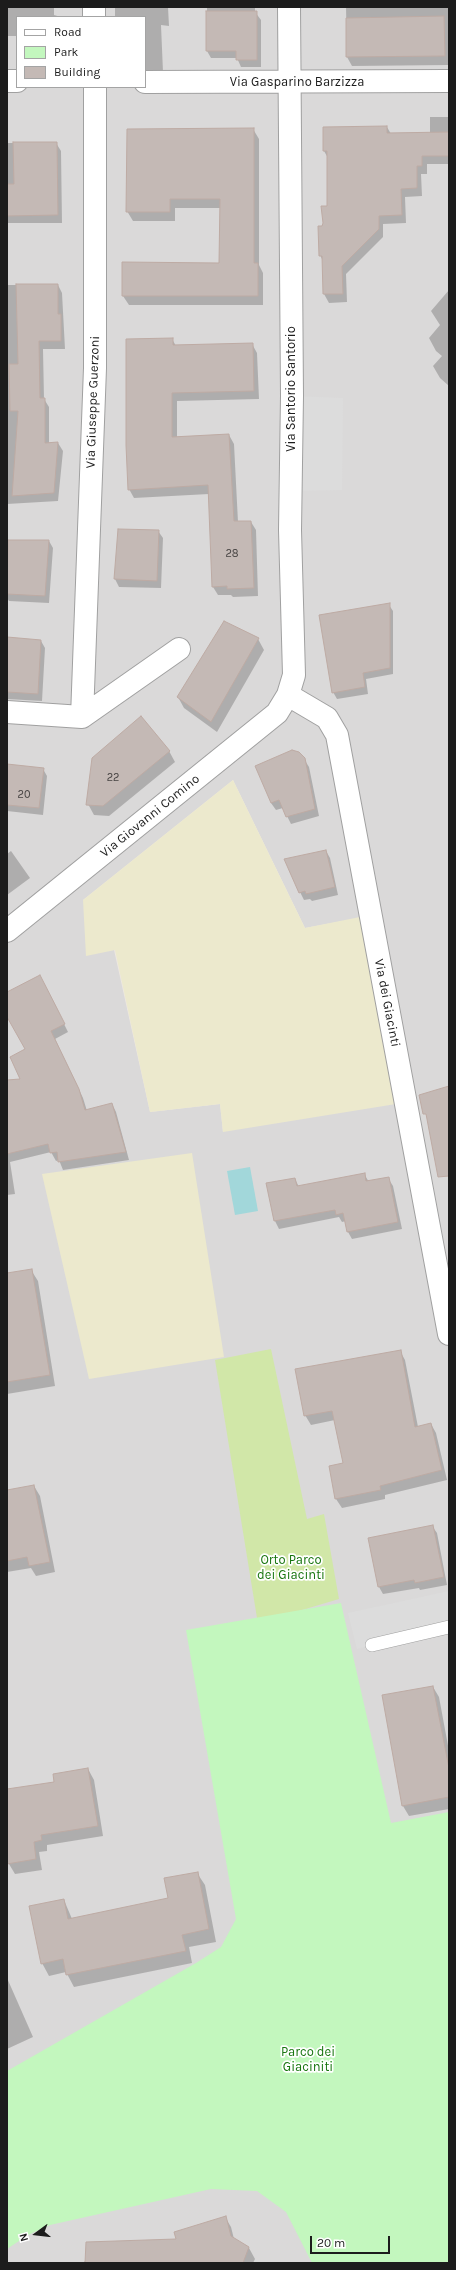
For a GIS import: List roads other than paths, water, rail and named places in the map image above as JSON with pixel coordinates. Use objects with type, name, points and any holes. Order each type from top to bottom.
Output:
[{"type":"street","name":"Via Santorio Santorio","points":[[288,695],[294,675],[290,537],[292,389],[288,83],[289,7]]},
{"type":"street","name":"Via Gasparino Barzizza","points":[[146,82],[449,82]]},
{"type":"street","name":"Via Giuseppe Guerzoni","points":[[82,717],[96,368],[95,88]]},
{"type":"street","points":[[7,712],[82,717],[179,649]]},
{"type":"street","name":"Via Giovanni Comino","points":[[7,931],[277,713],[288,695]]},
{"type":"street","name":"Via dei Giacinti","points":[[288,695],[327,718],[337,735],[449,1334]]},
{"type":"lane","points":[[372,1644],[449,1627]]},
{"type":"water","points":[[250,1167],[258,1211],[235,1215],[227,1171]]},
{"type":"park label","name":"Orto Parco dei Giacinti","points":[[291,1568]]},
{"type":"park label","name":"Parco dei Giaciniti","points":[[308,2060]]}]
